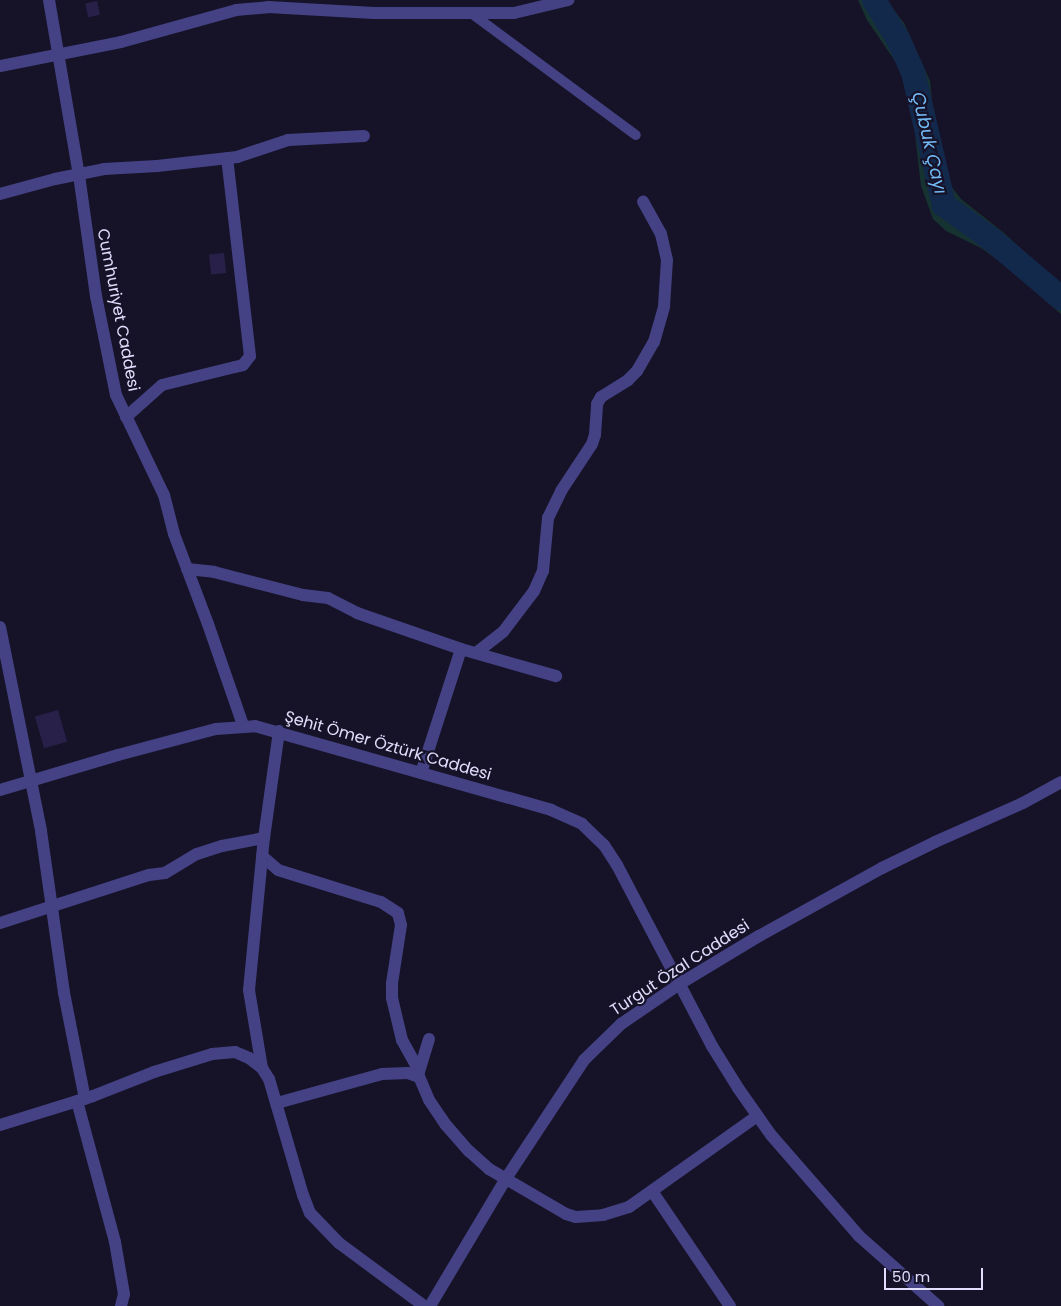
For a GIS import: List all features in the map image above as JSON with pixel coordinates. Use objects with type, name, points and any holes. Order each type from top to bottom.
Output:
[{"type":"street","name":"Cumhuriyet Caddesi","points":[[49,0],[79,175],[96,296],[116,395],[164,495],[174,534],[243,725]]},
{"type":"street","points":[[0,66],[121,42],[212,16],[244,9],[268,7],[374,13],[522,12],[568,0]]},
{"type":"street","points":[[471,13],[636,135]]},
{"type":"street","points":[[0,194],[104,169],[157,166],[237,157],[288,140],[364,136]]},
{"type":"street","points":[[126,417],[162,385],[243,365],[250,356],[227,158]]},
{"type":"street","points":[[476,652],[503,632],[526,604],[539,583],[543,571],[548,518],[561,491],[592,444],[595,435],[597,404],[601,396],[633,375],[644,361],[654,342],[664,306],[667,260],[661,234],[643,202]]},
{"type":"street","points":[[187,570],[214,572],[303,595],[328,598],[357,613],[461,649],[556,676]]},
{"type":"street","points":[[0,627],[41,831],[81,1100],[115,1242],[124,1294],[121,1306]]},
{"type":"street","points":[[421,773],[461,649]]},
{"type":"street","name":"Şehit Ömer Öztürk Caddesi","points":[[0,790],[158,744],[216,729],[243,725],[278,731],[568,816],[588,828],[617,865],[681,983],[712,1046],[757,1116],[787,1155],[859,1236],[932,1304]]},
{"type":"street","points":[[262,1068],[249,990],[264,838],[278,731]]},
{"type":"street","name":"Turgut Özal Caddesi","points":[[430,1306],[505,1180],[562,1090],[595,1047],[634,1014],[759,936],[882,868],[1023,803],[1061,782]]},
{"type":"street","points":[[0,923],[149,875],[165,873],[186,858],[205,851],[264,838]]},
{"type":"street","points":[[262,856],[278,870],[380,902],[398,913],[401,925],[392,983],[392,998],[402,1040],[437,1112],[459,1141],[489,1169],[566,1214],[576,1217],[615,1213],[629,1207],[757,1116]]},
{"type":"street","points":[[418,1073],[429,1039]]},
{"type":"street","points":[[0,1125],[81,1100],[154,1072],[212,1054],[236,1052],[249,1058],[262,1068],[269,1079],[288,1148],[310,1213],[339,1242],[424,1306]]},
{"type":"street","points":[[277,1103],[382,1074],[418,1073]]},
{"type":"street","points":[[652,1191],[730,1306]]},
{"type":"green space","points":[[858,0],[886,0],[904,23],[930,81],[933,111],[951,186],[961,199],[1004,233],[1061,285],[1061,314],[999,261],[981,248],[946,231],[933,219],[921,186],[912,108],[907,85],[897,64],[867,20]]},
{"type":"building","points":[[97,1],[100,15],[88,17],[85,3]]},
{"type":"building","points":[[224,253],[226,273],[211,274],[209,255]]},
{"type":"building","points":[[58,710],[67,742],[44,748],[35,717]]},
{"type":"waterway","name":"Çubuk Çayı","points":[[874,0],[899,41],[913,72],[944,205],[991,239],[1061,298]]}]
